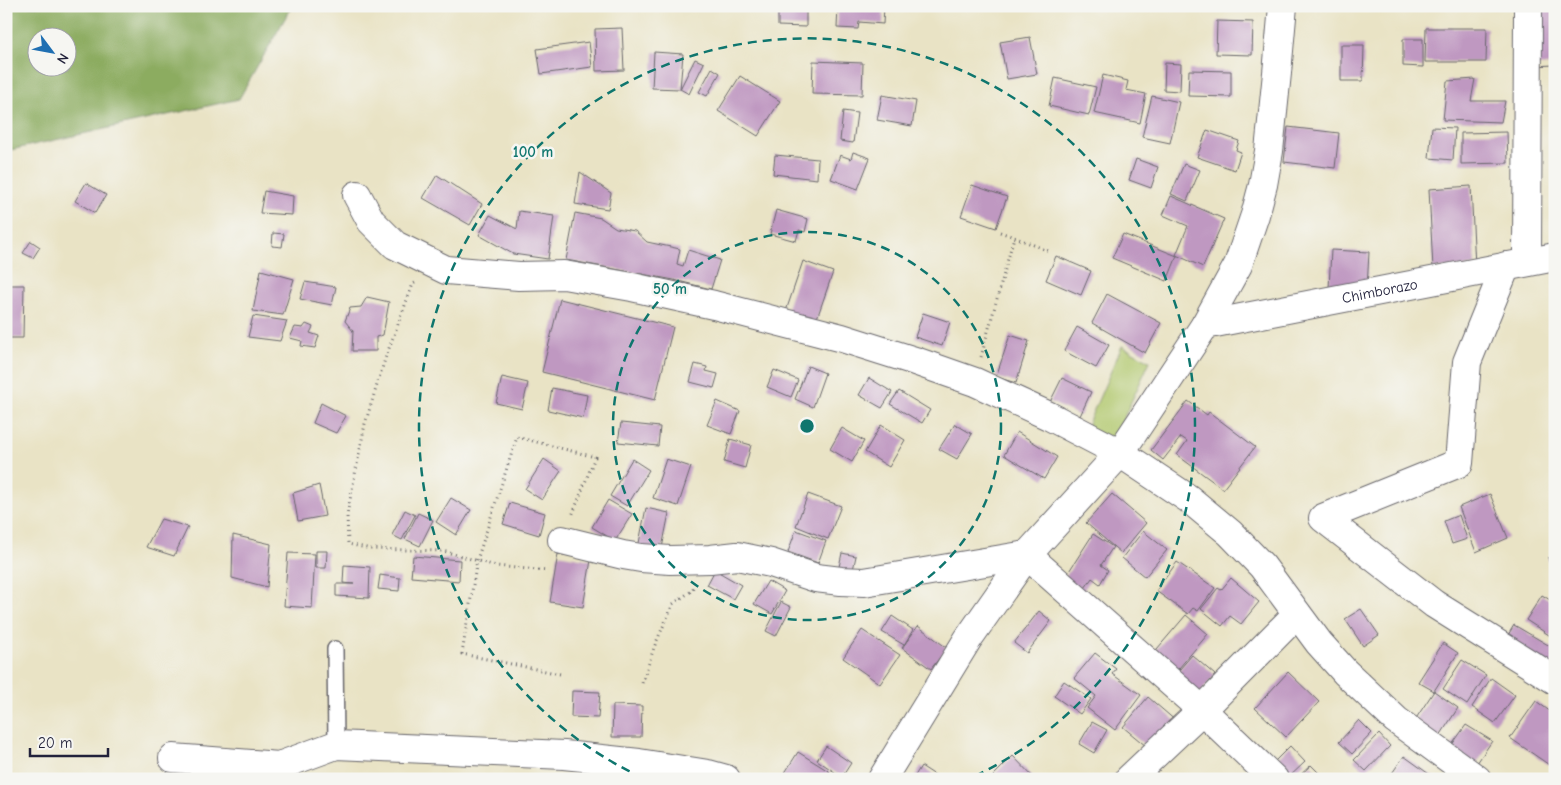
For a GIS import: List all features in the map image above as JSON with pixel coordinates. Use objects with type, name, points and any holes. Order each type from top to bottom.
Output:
[{"type":"street","points":[[882,779],[968,639],[1027,555],[1120,453],[1205,325],[1238,265],[1255,215],[1269,151],[1283,6]]},
{"type":"street","points":[[1528,6],[1516,264],[1467,362],[1458,463],[1323,518],[1434,604],[1555,680]]},
{"type":"street","points":[[357,195],[371,221],[396,245],[446,270],[519,276],[564,275],[632,287],[714,305],[842,338],[975,382],[1049,416],[1120,453],[1189,499],[1230,533],[1262,566],[1332,658],[1369,696],[1396,720],[1476,779]]},
{"type":"street","name":"Chimborazo","points":[[1205,325],[1555,257]]},
{"type":"street","points":[[562,540],[623,556],[641,558],[670,560],[737,556],[771,563],[816,578],[841,582],[864,582],[1027,555]]},
{"type":"street","points":[[1027,555],[1202,710],[1274,779]]},
{"type":"street","points":[[1129,779],[1202,710],[1297,614]]},
{"type":"street","points":[[173,758],[279,766],[336,745],[564,755],[639,763],[708,774],[726,779]]},
{"type":"lane","points":[[335,649],[336,745]]},
{"type":"path","points":[[1000,232],[1051,252]]},
{"type":"path","points":[[975,382],[1014,237]]},
{"type":"path","points":[[446,270],[413,284],[385,359],[365,424],[347,516],[348,544],[371,549],[443,551],[496,566],[548,571]]},
{"type":"path","points":[[560,674],[462,654],[477,560],[517,437],[595,457],[562,540]]},
{"type":"path","points":[[642,683],[655,645],[673,604],[690,592],[705,572],[710,559]]},
{"type":"green space","points":[[6,6],[292,6],[239,99],[6,151]]},
{"type":"green space","points":[[1122,346],[1150,361],[1114,439],[1086,428]]},
{"type":"building","points":[[778,6],[806,6],[806,27],[778,26]]},
{"type":"building","points":[[838,6],[884,6],[883,24],[859,22],[858,29],[837,28]]},
{"type":"building","points":[[1555,9],[1555,65],[1531,66],[1529,10]]},
{"type":"building","points":[[1217,21],[1253,22],[1252,55],[1216,54]]},
{"type":"building","points":[[622,28],[624,70],[596,71],[595,29]]},
{"type":"building","points":[[1426,28],[1487,28],[1486,62],[1425,62]]},
{"type":"building","points":[[1030,37],[1037,74],[1007,79],[1000,42]]},
{"type":"building","points":[[1403,39],[1423,39],[1423,67],[1403,66]]},
{"type":"building","points":[[589,42],[592,67],[541,74],[537,49]]},
{"type":"building","points":[[1341,45],[1364,45],[1363,81],[1341,81]]},
{"type":"building","points":[[654,52],[683,54],[680,89],[652,88]]},
{"type":"building","points":[[695,59],[704,63],[689,94],[680,89]]},
{"type":"building","points":[[813,61],[863,63],[862,95],[812,94]]},
{"type":"building","points":[[1165,63],[1181,64],[1180,91],[1164,90]]},
{"type":"building","points":[[712,68],[720,73],[707,96],[699,92]]},
{"type":"building","points":[[1189,70],[1231,71],[1231,97],[1188,96]]},
{"type":"building","points":[[1103,75],[1128,81],[1126,90],[1146,94],[1140,123],[1094,113]]},
{"type":"building","points":[[740,76],[780,101],[758,136],[718,111]]},
{"type":"building","points":[[1055,78],[1096,87],[1089,115],[1049,106]]},
{"type":"building","points":[[1475,79],[1471,101],[1505,101],[1501,122],[1443,120],[1447,81]]},
{"type":"building","points":[[882,95],[916,101],[912,126],[877,120]]},
{"type":"building","points":[[1152,96],[1179,102],[1170,143],[1142,137]]},
{"type":"building","points":[[843,111],[857,113],[853,143],[840,141]]},
{"type":"building","points":[[1288,127],[1339,133],[1335,168],[1284,162]]},
{"type":"building","points":[[1432,127],[1455,128],[1453,160],[1429,158]]},
{"type":"building","points":[[1207,130],[1239,141],[1236,150],[1241,152],[1235,170],[1197,157]]},
{"type":"building","points":[[1507,132],[1508,163],[1461,164],[1461,133]]},
{"type":"building","points":[[853,152],[870,158],[858,189],[831,179],[840,155],[851,159]]},
{"type":"building","points":[[775,155],[818,159],[817,179],[773,174]]},
{"type":"building","points":[[1136,159],[1158,167],[1151,188],[1129,180]]},
{"type":"building","points":[[1184,164],[1200,170],[1187,201],[1171,194]]},
{"type":"building","points":[[580,172],[611,193],[608,209],[575,204]]},
{"type":"building","points":[[437,175],[482,204],[470,225],[423,198]]},
{"type":"building","points":[[86,183],[106,195],[95,213],[75,201]]},
{"type":"building","points":[[972,185],[1007,197],[996,228],[961,216]]},
{"type":"building","points":[[1471,186],[1475,266],[1433,269],[1429,189]]},
{"type":"building","points":[[264,191],[293,196],[292,215],[260,213]]},
{"type":"building","points":[[1171,196],[1224,219],[1203,267],[1176,255],[1188,226],[1163,215]]},
{"type":"building","points":[[776,210],[808,219],[805,232],[799,230],[796,241],[770,234]]},
{"type":"building","points":[[519,211],[554,216],[548,259],[513,254],[479,235],[490,215],[517,229]]},
{"type":"building","points":[[575,213],[601,218],[616,228],[635,231],[647,242],[680,249],[677,264],[683,266],[688,250],[720,260],[711,289],[674,280],[566,260]]},
{"type":"building","points":[[273,233],[284,234],[282,247],[272,246]]},
{"type":"building","points":[[1123,234],[1177,256],[1167,281],[1112,258]]},
{"type":"building","points":[[31,241],[40,247],[33,258],[23,253]]},
{"type":"building","points":[[1331,250],[1369,252],[1367,289],[1329,288]]},
{"type":"building","points":[[1056,256],[1091,271],[1081,295],[1046,280]]},
{"type":"building","points":[[803,261],[833,272],[815,324],[785,314]]},
{"type":"building","points":[[261,270],[294,279],[283,315],[253,311]]},
{"type":"building","points":[[305,282],[336,287],[332,305],[300,299]]},
{"type":"building","points":[[6,285],[24,285],[23,338],[6,338]]},
{"type":"building","points":[[1107,294],[1161,323],[1145,353],[1092,323]]},
{"type":"building","points":[[367,297],[389,302],[383,335],[376,337],[376,351],[352,351],[353,331],[345,321],[350,308],[361,307]]},
{"type":"building","points":[[560,299],[673,327],[655,400],[542,372]]},
{"type":"building","points":[[923,313],[950,322],[942,346],[915,337]]},
{"type":"building","points":[[253,316],[287,321],[280,341],[248,337]]},
{"type":"building","points":[[306,324],[313,327],[310,333],[319,336],[315,348],[301,346],[302,341],[290,338],[295,327],[303,328]]},
{"type":"building","points":[[1077,327],[1109,345],[1096,368],[1064,351]]},
{"type":"building","points":[[1010,335],[1029,341],[1016,383],[996,377]]},
{"type":"building","points":[[695,364],[707,367],[706,371],[718,374],[714,388],[690,382]]},
{"type":"building","points":[[808,366],[825,373],[813,407],[795,399]]},
{"type":"building","points":[[774,370],[798,380],[791,397],[767,387]]},
{"type":"building","points":[[502,377],[528,383],[522,409],[496,403]]},
{"type":"building","points":[[869,378],[892,392],[882,408],[859,395]]},
{"type":"building","points":[[1062,378],[1091,392],[1080,416],[1050,402]]},
{"type":"building","points":[[552,388],[587,395],[583,418],[548,410]]},
{"type":"building","points":[[899,391],[930,410],[922,423],[890,404]]},
{"type":"building","points":[[717,401],[740,411],[731,434],[707,425]]},
{"type":"building","points":[[1188,401],[1207,415],[1209,412],[1255,447],[1223,489],[1177,455],[1187,441],[1181,437],[1163,460],[1151,450]]},
{"type":"building","points":[[321,403],[346,416],[336,433],[313,423]]},
{"type":"building","points":[[621,423],[660,427],[658,446],[618,442]]},
{"type":"building","points":[[955,424],[972,434],[957,459],[939,449]]},
{"type":"building","points":[[881,425],[905,440],[889,467],[865,452]]},
{"type":"building","points":[[842,428],[864,441],[852,462],[830,449]]},
{"type":"building","points":[[1017,432],[1057,457],[1044,479],[1004,455]]},
{"type":"building","points":[[730,439],[751,445],[745,468],[724,462]]},
{"type":"building","points":[[544,459],[561,471],[542,500],[525,489]]},
{"type":"building","points":[[632,459],[649,470],[627,506],[610,496]]},
{"type":"building","points":[[666,459],[691,467],[678,506],[653,498]]},
{"type":"building","points":[[319,485],[325,516],[298,521],[293,493]]},
{"type":"building","points":[[808,494],[841,506],[828,539],[796,526]]},
{"type":"building","points":[[1112,494],[1146,523],[1121,553],[1086,523]]},
{"type":"building","points":[[1490,494],[1508,538],[1476,552],[1459,507]]},
{"type":"building","points":[[451,498],[471,510],[456,535],[436,522]]},
{"type":"building","points":[[608,500],[632,514],[615,541],[592,527]]},
{"type":"building","points":[[510,503],[545,513],[539,535],[503,524]]},
{"type":"building","points":[[646,508],[669,513],[660,558],[637,553]]},
{"type":"building","points":[[405,510],[415,515],[402,540],[392,535]]},
{"type":"building","points":[[418,513],[433,520],[420,546],[405,539]]},
{"type":"building","points":[[1459,515],[1467,539],[1452,544],[1444,521]]},
{"type":"building","points":[[161,519],[188,527],[174,556],[146,547]]},
{"type":"building","points":[[796,530],[826,541],[818,563],[788,552]]},
{"type":"building","points":[[1143,531],[1167,550],[1145,577],[1122,558]]},
{"type":"building","points":[[1093,534],[1113,547],[1101,565],[1108,570],[1100,584],[1092,578],[1083,591],[1064,579]]},
{"type":"building","points":[[233,535],[271,544],[267,587],[232,578]]},
{"type":"building","points":[[316,551],[327,551],[326,568],[316,568]]},
{"type":"building","points":[[288,553],[315,554],[312,608],[284,606]]},
{"type":"building","points":[[842,553],[856,556],[851,579],[837,576]]},
{"type":"building","points":[[558,554],[591,560],[583,607],[550,602]]},
{"type":"building","points":[[413,556],[460,560],[459,581],[411,577]]},
{"type":"building","points":[[1555,556],[1555,577],[1554,577],[1548,558]]},
{"type":"building","points":[[1177,562],[1215,588],[1198,611],[1193,608],[1188,614],[1156,591]]},
{"type":"building","points":[[344,565],[370,567],[369,598],[336,596],[336,584],[354,584],[343,583]]},
{"type":"building","points":[[715,570],[741,585],[733,599],[707,585]]},
{"type":"building","points":[[380,575],[400,578],[399,591],[378,589]]},
{"type":"building","points":[[1231,578],[1259,602],[1241,624],[1230,616],[1222,626],[1201,609],[1218,588],[1221,590]]},
{"type":"building","points":[[768,581],[785,591],[772,614],[754,604]]},
{"type":"building","points":[[1542,595],[1555,603],[1555,639],[1526,620]]},
{"type":"building","points":[[781,602],[791,607],[776,636],[766,631]]},
{"type":"building","points":[[1361,609],[1379,635],[1363,646],[1345,619]]},
{"type":"building","points":[[1039,611],[1051,621],[1027,653],[1014,643]]},
{"type":"building","points":[[1186,615],[1208,634],[1173,675],[1151,656]]},
{"type":"building","points":[[892,616],[913,630],[904,645],[882,632]]},
{"type":"building","points":[[1514,625],[1555,649],[1555,685],[1498,652]]},
{"type":"building","points":[[918,626],[947,648],[931,669],[902,648]]},
{"type":"building","points":[[862,630],[900,655],[880,684],[843,658]]},
{"type":"building","points":[[1443,643],[1458,653],[1434,691],[1418,682]]},
{"type":"building","points":[[1095,653],[1116,669],[1112,674],[1141,695],[1115,730],[1087,708],[1096,696],[1074,678]]},
{"type":"building","points":[[1192,655],[1215,675],[1196,698],[1173,677]]},
{"type":"building","points":[[1462,660],[1486,675],[1467,705],[1443,689]]},
{"type":"building","points":[[1288,672],[1319,702],[1286,737],[1255,708]]},
{"type":"building","points":[[1491,678],[1515,695],[1495,723],[1472,707]]},
{"type":"building","points":[[1064,681],[1091,699],[1080,714],[1054,696]]},
{"type":"building","points":[[572,691],[600,692],[598,718],[571,717]]},
{"type":"building","points":[[1434,691],[1458,708],[1436,742],[1411,726]]},
{"type":"building","points":[[1148,697],[1177,722],[1152,751],[1123,727]]},
{"type":"building","points":[[1536,701],[1555,715],[1555,769],[1510,738]]},
{"type":"building","points":[[613,705],[642,706],[641,737],[612,737]]},
{"type":"building","points":[[1359,720],[1372,733],[1352,754],[1339,742]]},
{"type":"building","points":[[1092,722],[1107,730],[1094,753],[1079,744]]},
{"type":"building","points":[[1466,725],[1492,741],[1475,766],[1449,749]]},
{"type":"building","points":[[1379,734],[1390,746],[1366,771],[1354,760]]},
{"type":"building","points":[[826,746],[851,763],[842,777],[817,760]]},
{"type":"building","points":[[1290,746],[1305,762],[1287,779],[1267,769]]},
{"type":"building","points":[[798,752],[830,772],[826,779],[781,779]]},
{"type":"building","points":[[1013,756],[1035,779],[995,779],[993,776]]},
{"type":"building","points":[[1404,756],[1436,779],[1388,779]]},
{"type":"building","points":[[1311,765],[1325,779],[1296,779]]},
{"type":"building","points":[[921,766],[941,779],[913,779]]}]
